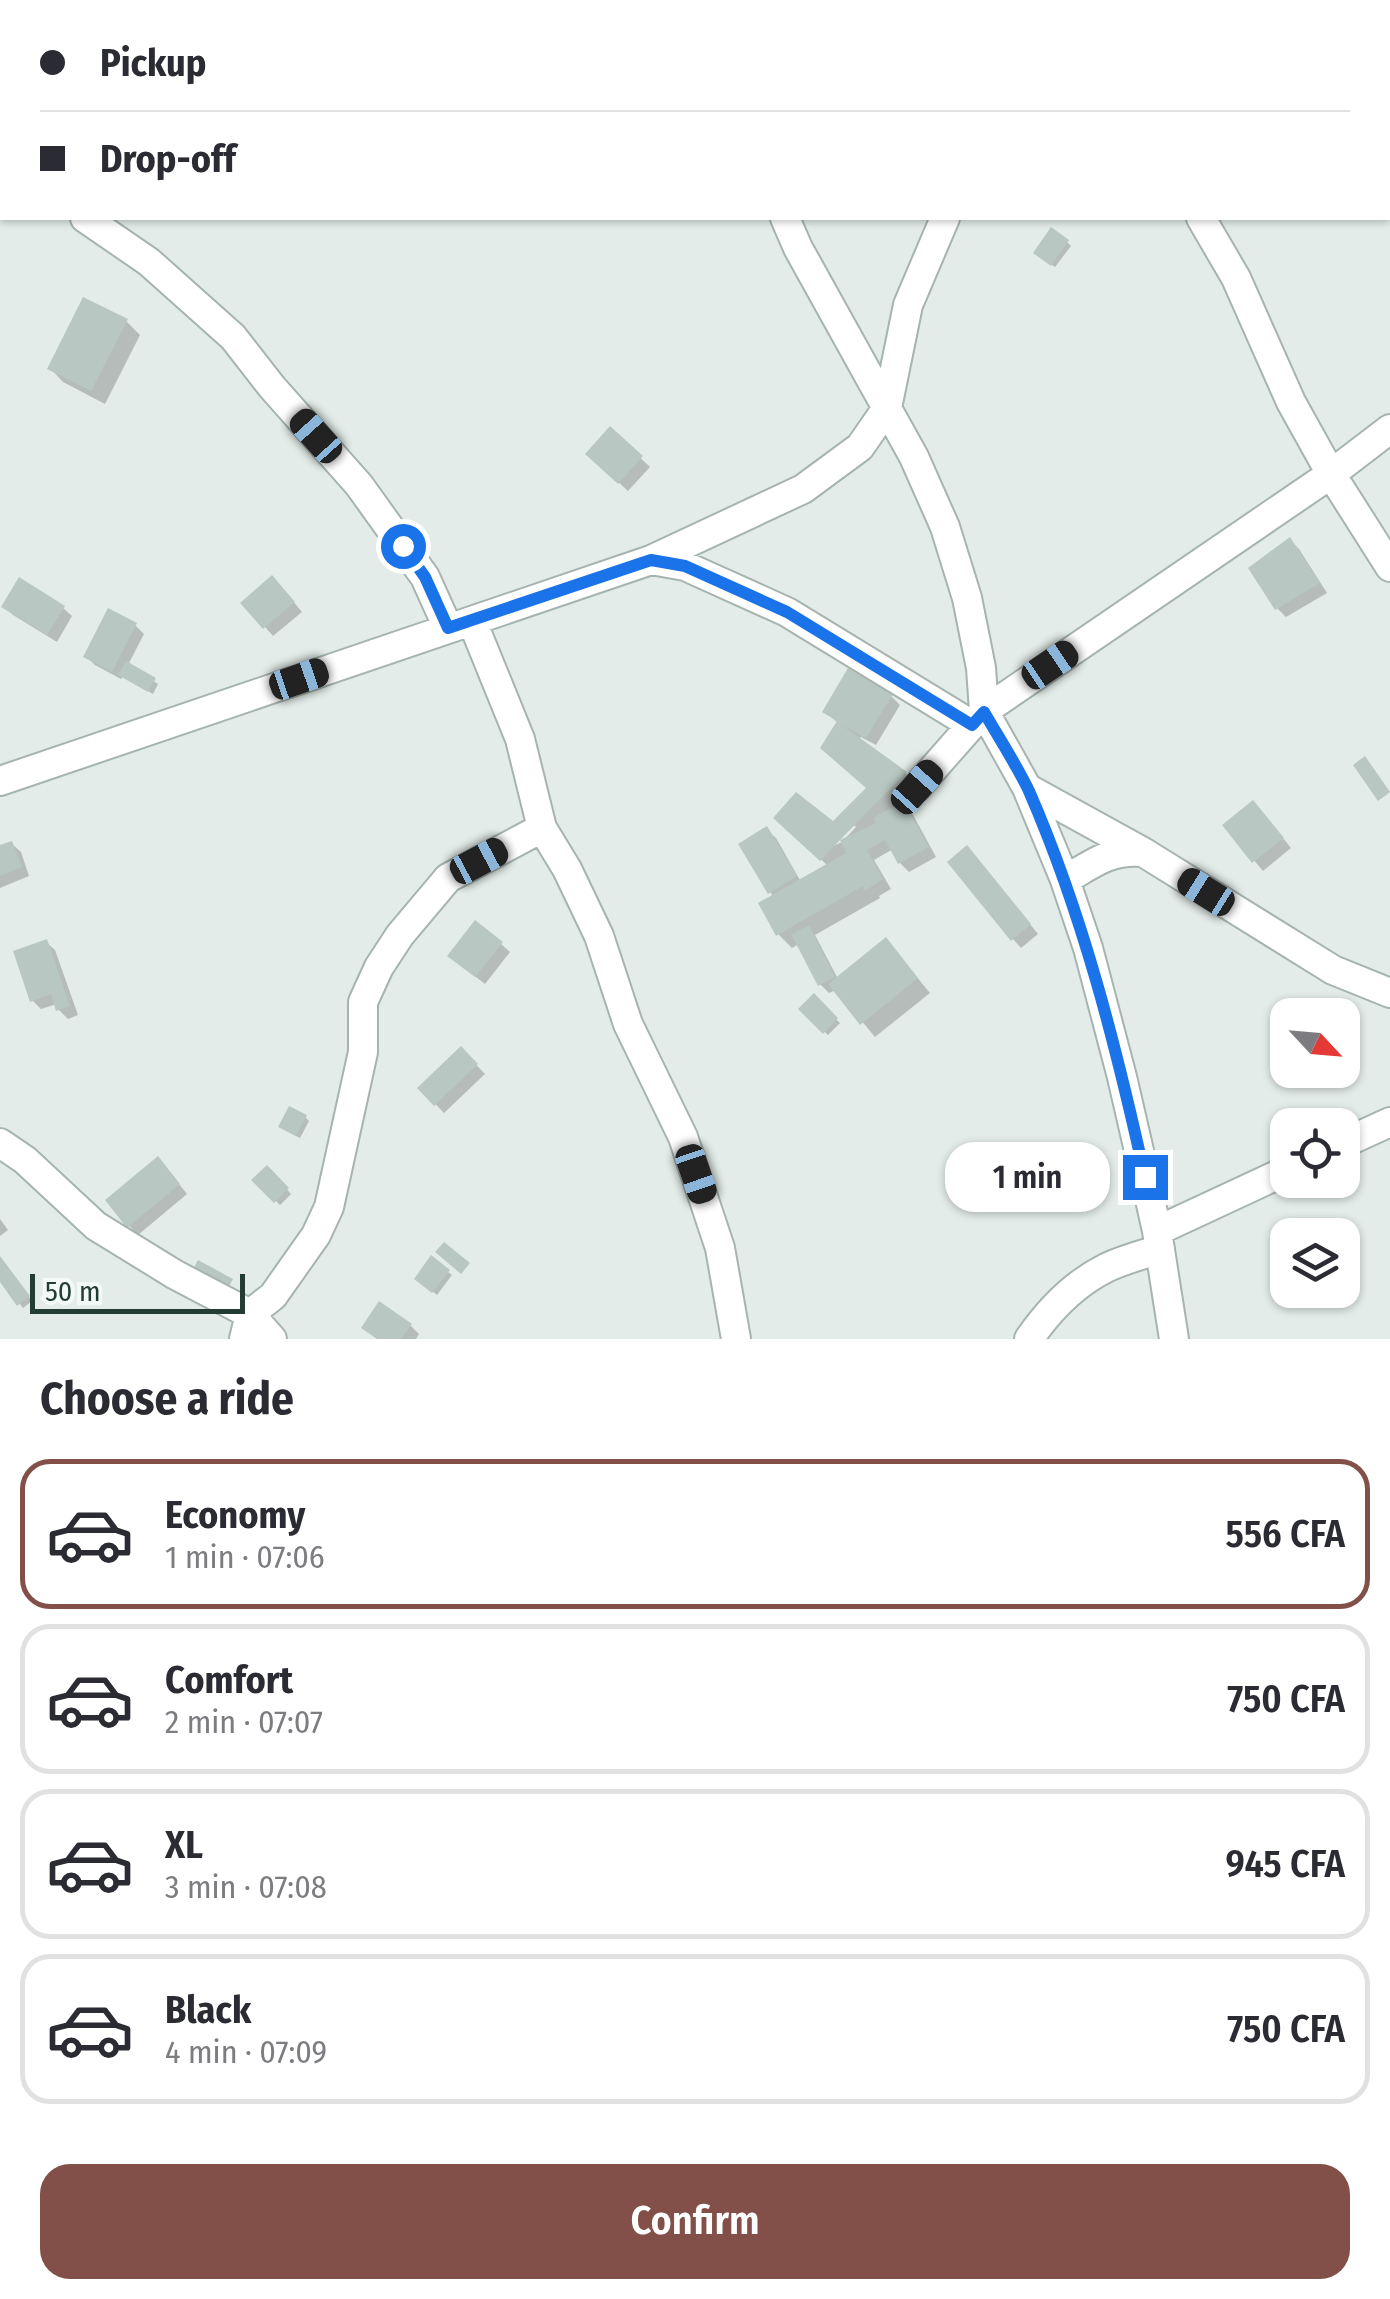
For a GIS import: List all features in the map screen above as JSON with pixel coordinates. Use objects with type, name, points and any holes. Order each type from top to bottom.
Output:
[{"type":"street","points":[[88,220],[149,262],[233,337],[359,485],[460,624],[520,739],[542,828],[599,936],[628,1024],[683,1137],[720,1248],[736,1339]]},
{"type":"street","points":[[785,220],[914,457],[944,526],[982,668],[978,718]]},
{"type":"street","points":[[0,781],[651,560],[803,489],[860,447],[887,408],[908,306],[944,220]]},
{"type":"street","points":[[1202,220],[1236,278],[1291,402],[1390,567]]},
{"type":"street","points":[[917,787],[978,718],[1390,429]]},
{"type":"street","points":[[651,560],[685,566],[787,612],[978,718],[1027,788],[1088,948],[1118,1059],[1158,1240],[1174,1339]]},
{"type":"street","points":[[1027,788],[1144,852],[1332,970],[1390,993]]},
{"type":"street","points":[[247,1326],[316,1235],[329,1207],[363,1052],[363,1002],[379,967],[400,935],[448,878],[542,828]]},
{"type":"street","points":[[1064,880],[1106,857],[1126,851],[1144,852]]},
{"type":"street","points":[[1360,1136],[1390,1122]]},
{"type":"street","points":[[0,1144],[25,1160],[96,1226],[272,1339]]},
{"type":"street","points":[[1028,1339],[1078,1285],[1270,1180]]},
{"type":"building","points":[[1051,227],[1069,240],[1051,266],[1033,253]]},
{"type":"building","points":[[83,297],[128,319],[91,391],[47,369]]},
{"type":"building","points":[[610,426],[643,456],[618,484],[585,454]]},
{"type":"building","points":[[1290,537],[1320,583],[1275,610],[1248,568]]},
{"type":"building","points":[[272,575],[295,602],[263,629],[240,603]]},
{"type":"building","points":[[19,577],[65,606],[47,635],[1,607]]},
{"type":"building","points":[[108,608],[137,623],[112,672],[83,657]]},
{"type":"building","points":[[126,661],[156,678],[148,692],[118,675]]},
{"type":"building","points":[[848,668],[893,694],[866,738],[842,725],[907,772],[820,861],[773,818],[796,792],[833,821],[866,788],[820,748],[837,721],[822,712]]},
{"type":"building","points":[[1365,756],[1390,792],[1378,801],[1353,765]]},
{"type":"building","points":[[1253,800],[1284,838],[1252,863],[1222,825]]},
{"type":"building","points":[[903,801],[929,847],[898,864],[885,840],[867,850],[883,879],[865,891],[863,886],[776,936],[758,903],[846,853],[840,840],[876,823],[873,818]]},
{"type":"building","points":[[767,826],[797,876],[768,894],[738,844]]},
{"type":"building","points":[[12,841],[22,867],[0,876],[0,845]]},
{"type":"building","points":[[967,845],[1031,924],[1011,941],[947,862]]},
{"type":"building","points":[[475,920],[503,942],[475,977],[447,956]]},
{"type":"building","points":[[809,925],[835,977],[818,986],[791,934]]},
{"type":"building","points":[[886,937],[918,978],[860,1025],[828,984]]},
{"type":"building","points":[[47,939],[70,1006],[56,1011],[51,994],[30,1002],[13,951]]},
{"type":"building","points":[[814,993],[838,1018],[823,1034],[798,1009]]},
{"type":"building","points":[[461,1046],[478,1064],[434,1106],[417,1088]]},
{"type":"building","points":[[289,1106],[307,1115],[296,1136],[278,1127]]},
{"type":"building","points":[[158,1156],[180,1184],[127,1228],[105,1200]]},
{"type":"building","points":[[267,1165],[289,1188],[274,1203],[251,1180]]},
{"type":"building","points":[[444,1242],[470,1263],[461,1274],[435,1252]]},
{"type":"building","points":[[431,1255],[450,1270],[432,1293],[414,1279]]},
{"type":"building","points":[[0,1256],[30,1296],[17,1306],[0,1282]]},
{"type":"building","points":[[198,1260],[233,1279],[223,1297],[188,1279]]},
{"type":"building","points":[[379,1301],[412,1324],[401,1339],[377,1339],[361,1328]]},
{"type":"route","points":[[403,546],[425,577],[448,628],[651,560],[685,566],[787,612],[972,725],[984,712],[1027,788],[1088,948],[1145,1177]]}]
